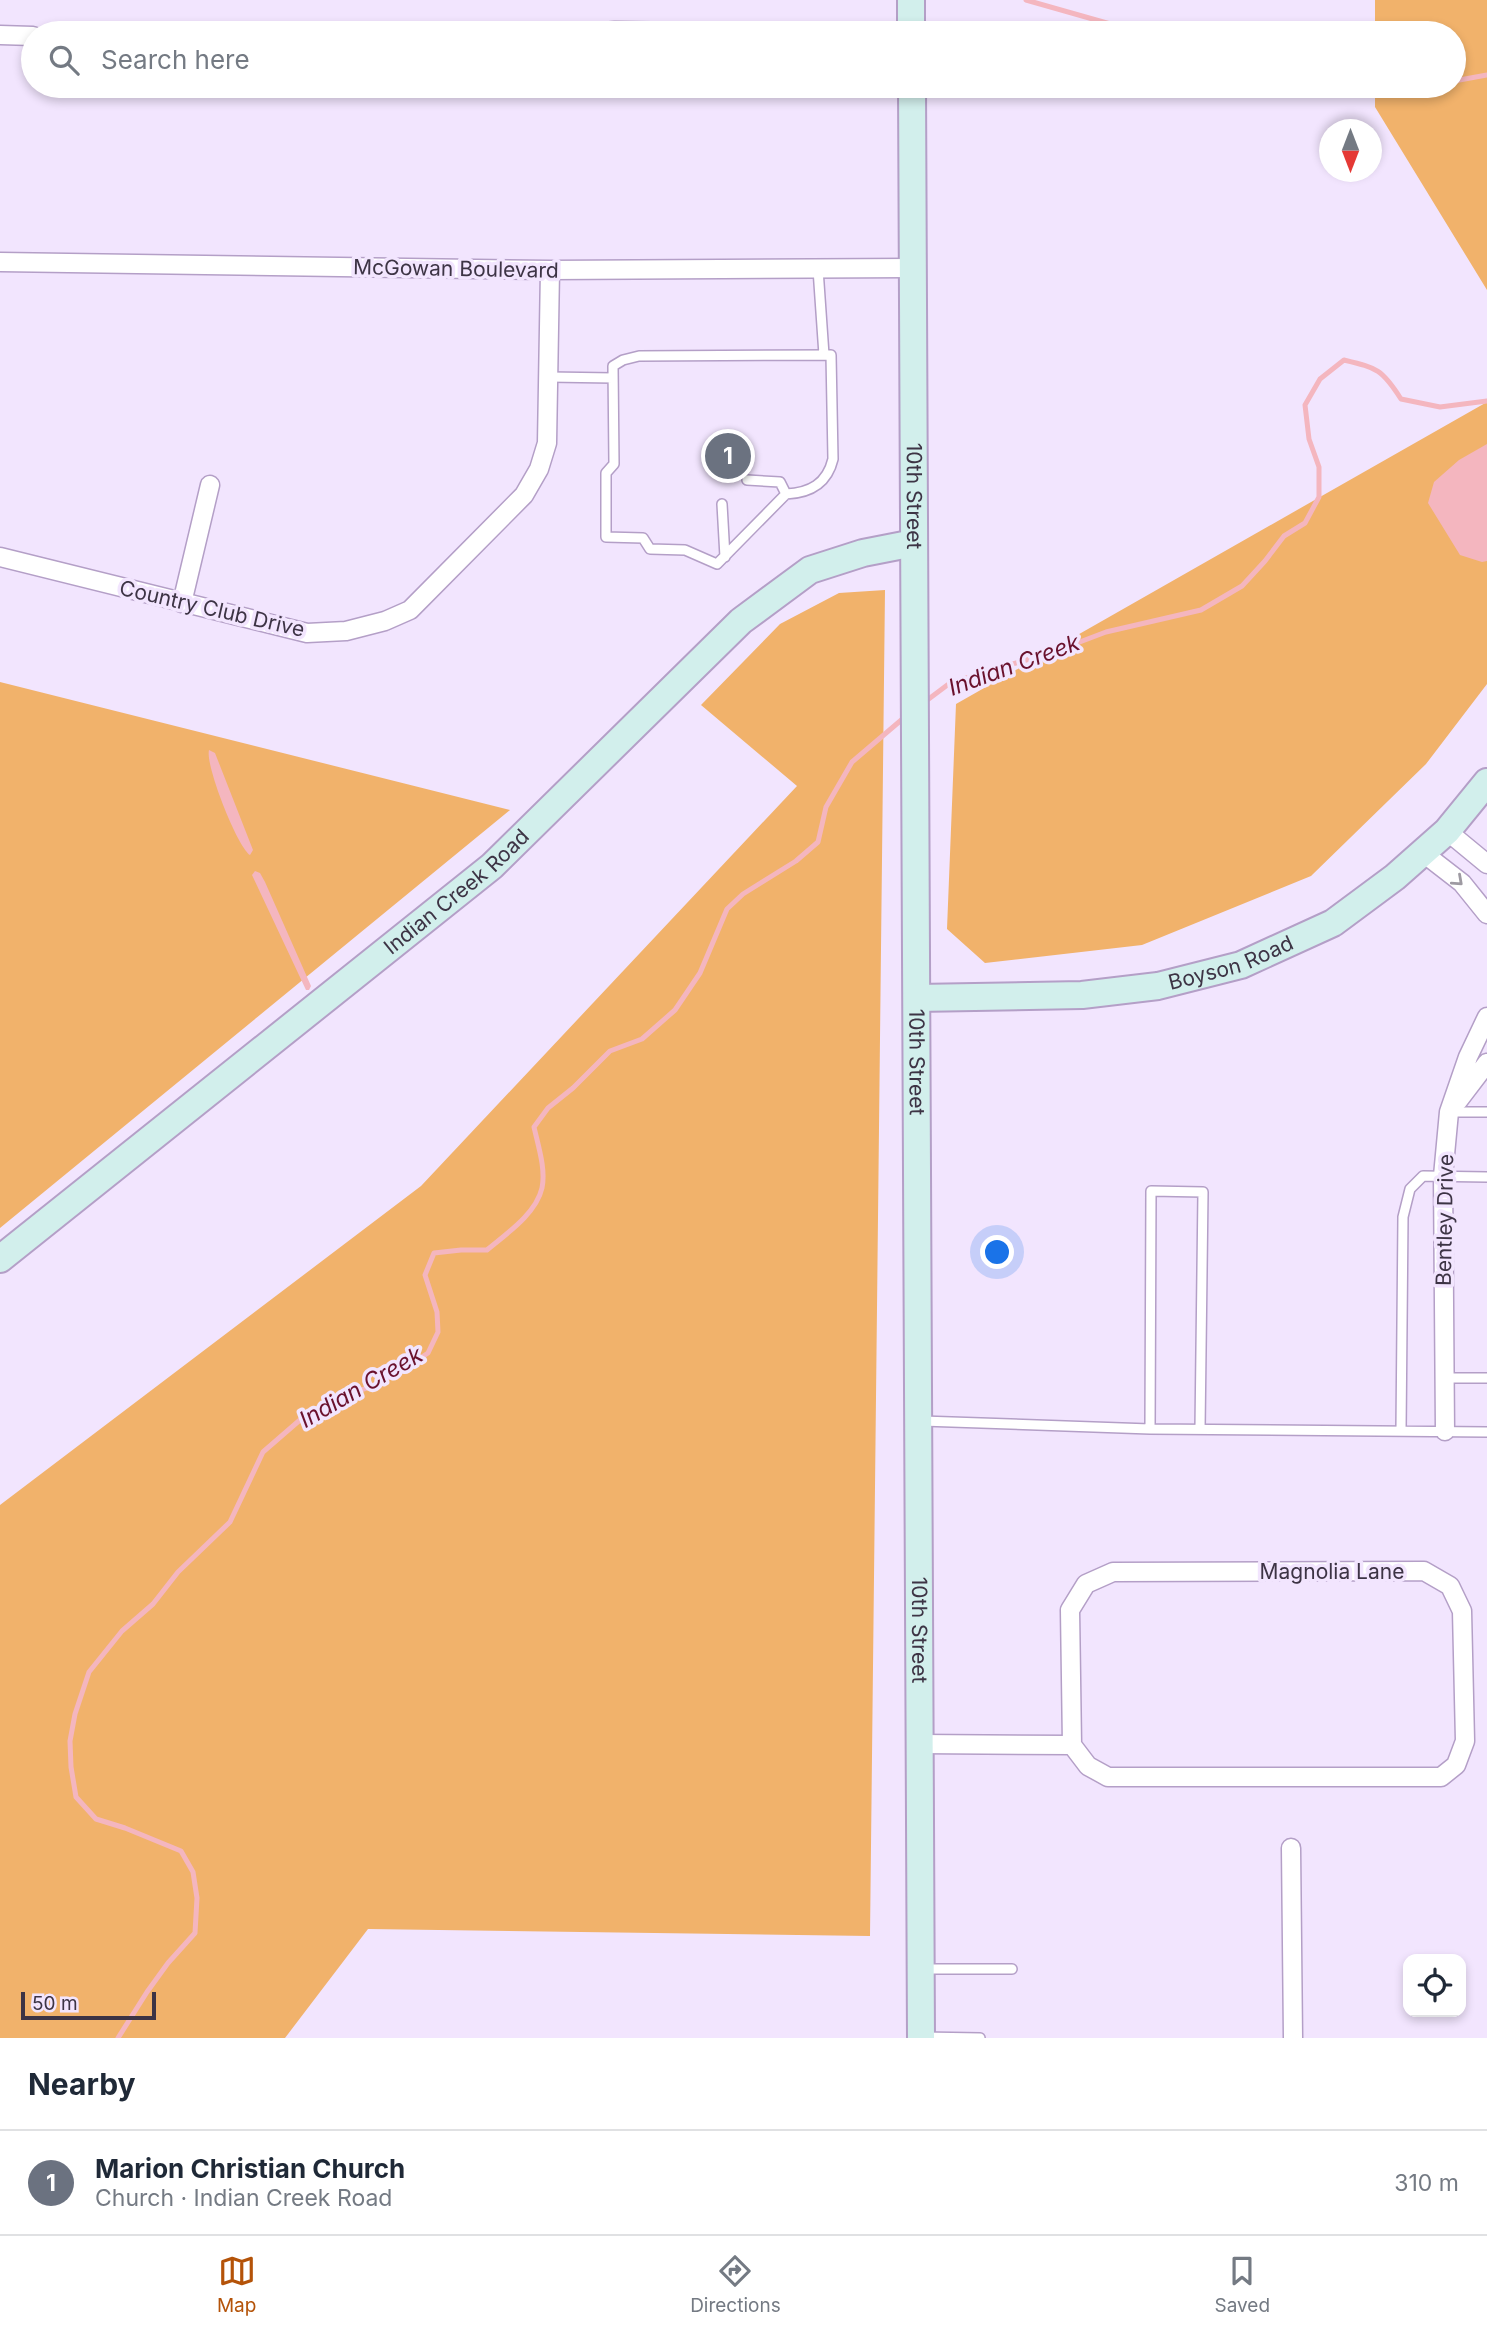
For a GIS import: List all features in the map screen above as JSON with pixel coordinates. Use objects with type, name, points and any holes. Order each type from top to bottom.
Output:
[{"type":"street","points":[[911,0],[911,21]]},
{"type":"street","points":[[0,35],[21,36]]},
{"type":"street","name":"10th Street","points":[[912,98],[921,2038]]},
{"type":"street","name":"McGowan Boulevard","points":[[0,262],[550,270],[912,268]]},
{"type":"street","name":"Country Club Drive","points":[[0,557],[307,633],[346,631],[385,621],[410,610],[524,495],[539,469],[547,443],[550,270]]},
{"type":"street","points":[[183,603],[210,485]]},
{"type":"street","name":"Indian Creek Road","points":[[0,1259],[492,866],[741,621],[810,570],[863,553],[914,543]]},
{"type":"street","name":"Boyson Road","points":[[917,998],[1082,995],[1158,986],[1241,965],[1333,923],[1395,877],[1447,831],[1487,782]]},
{"type":"street","points":[[1447,831],[1487,864]]},
{"type":"street","points":[[1422,852],[1462,883],[1487,915]]},
{"type":"street","name":"Bentley Drive","points":[[1445,1431],[1443,1176],[1449,1112],[1468,1057],[1487,1017]]},
{"type":"street","points":[[1449,1112],[1487,1063]]},
{"type":"street","name":"Magnolia Lane","points":[[1424,1571],[1450,1586],[1462,1611],[1465,1741],[1456,1765],[1441,1777],[1108,1777],[1088,1766],[1072,1745],[1070,1610],[1086,1584],[1114,1572],[1424,1571]]},
{"type":"street","points":[[919,1744],[1072,1745]]},
{"type":"street","points":[[1291,1848],[1293,2038]]},
{"type":"lane","points":[[818,269],[824,355]]},
{"type":"lane","points":[[831,355],[833,460],[830,471],[813,489],[801,494],[786,495],[717,564],[684,550],[650,549],[643,538],[606,537],[606,473],[614,464],[613,378],[613,366],[639,356],[831,355]]},
{"type":"lane","points":[[549,377],[613,378]]},
{"type":"lane","points":[[747,480],[780,482],[786,495]]},
{"type":"lane","points":[[722,504],[725,557]]},
{"type":"lane","points":[[1449,1112],[1487,1112]]},
{"type":"lane","points":[[1402,1431],[1403,1217],[1410,1189],[1423,1176],[1487,1177]]},
{"type":"lane","points":[[1150,1429],[1151,1191],[1203,1192],[1199,1429]]},
{"type":"lane","points":[[1444,1378],[1487,1378]]},
{"type":"lane","points":[[918,1421],[1150,1429],[1487,1432]]},
{"type":"lane","points":[[921,1969],[1012,1969]]},
{"type":"lane","points":[[921,2038],[981,2038]]},
{"type":"shaded area","points":[[1375,0],[1487,0],[1487,290],[1375,107],[1375,98],[1466,98],[1466,21],[1375,21]]},
{"type":"shaded area","points":[[1487,402],[1487,684],[1426,764],[1311,876],[1142,945],[985,963],[947,929],[956,704]]},
{"type":"shaded area","points":[[1487,444],[1487,561],[1482,562],[1460,555],[1428,503],[1434,482],[1459,460]]},
{"type":"shaded area","points":[[885,590],[870,1936],[368,1929],[285,2038],[0,2038],[0,1505],[421,1186],[797,786],[701,705],[780,624],[839,593]]},
{"type":"shaded area","points":[[0,682],[510,810],[0,1228]]},
{"type":"shaded area","points":[[209,750],[215,753],[253,850],[250,855],[244,849],[223,805],[212,771]]},
{"type":"shaded area","points":[[255,871],[260,873],[265,882],[311,986],[309,990],[306,990],[252,875]]},
{"type":"waterway","points":[[1026,0],[1100,21]]},
{"type":"waterway","points":[[1466,79],[1487,75]]},
{"type":"waterway","name":"Indian Creek","points":[[922,704],[950,683],[1056,651],[1106,632],[1201,610],[1242,586],[1284,536],[1305,523],[1319,497],[1319,467],[1309,439],[1305,405],[1320,379],[1344,360],[1378,371],[1389,381],[1401,399],[1440,407],[1487,401]]},
{"type":"waterway","name":"Indian Creek","points":[[118,2038],[168,1963],[195,1933],[197,1898],[193,1872],[181,1851],[96,1819],[76,1797],[70,1741],[75,1714],[89,1672],[122,1631],[153,1604],[178,1572],[230,1522],[263,1452],[308,1413],[338,1398],[370,1387],[428,1353],[438,1332],[437,1312],[425,1275],[434,1253],[487,1250],[527,1215],[539,1197],[543,1181],[534,1127],[548,1108],[573,1088],[610,1051],[642,1039],[675,1010],[700,973],[727,909],[743,894],[796,861],[818,842],[826,807],[852,762],[906,716]]},
{"type":"place","name":"Marion Christian Church","points":[[728,456]]}]
